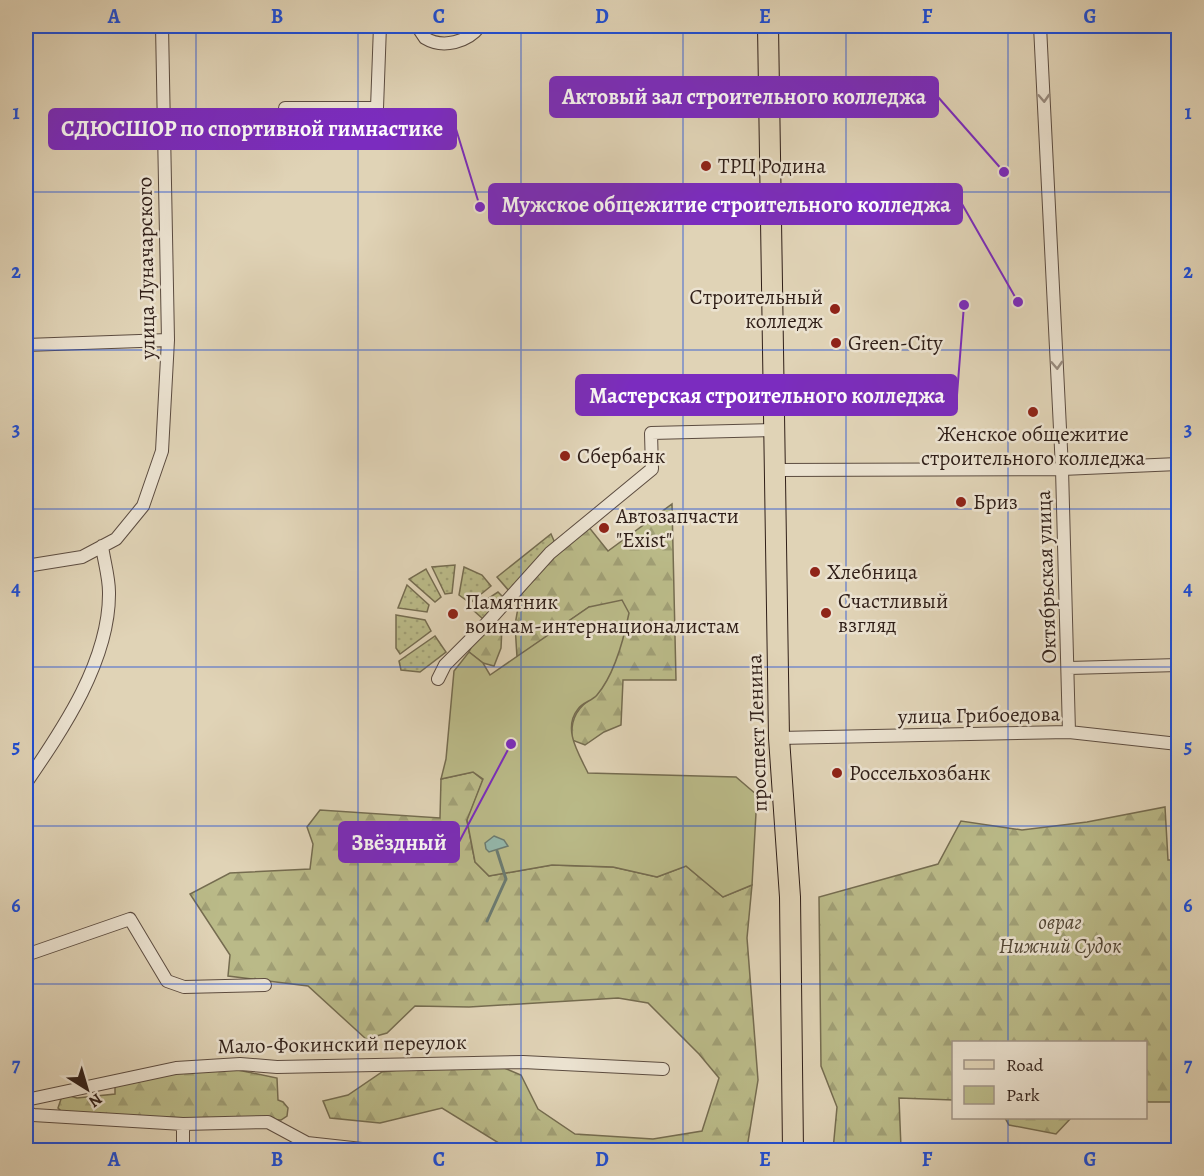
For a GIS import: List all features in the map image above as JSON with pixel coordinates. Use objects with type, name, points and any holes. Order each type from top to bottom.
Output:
[{"type":"main road","name":"проспект Ленина","points":[[768,26],[779,738],[790,897],[793,1150]]},
{"type":"street","name":"улица Луначарского","points":[[102,546],[116,539],[143,506],[162,451],[168,340],[162,26]]},
{"type":"street","points":[[285,108],[377,108],[380,26]]},
{"type":"street","points":[[417,26],[425,38],[443,44],[469,36],[480,26]]},
{"type":"street","name":"Октябрьская улица","points":[[1040,26],[1062,469],[1069,668],[1068,732]]},
{"type":"street","points":[[26,345],[168,340]]},
{"type":"street","points":[[438,679],[454,654],[564,541],[652,470],[651,433],[774,430]]},
{"type":"street","points":[[775,470],[1062,469],[1179,464]]},
{"type":"street","points":[[26,566],[82,557],[102,546],[109,592],[99,654],[65,725],[26,783]]},
{"type":"street","points":[[1069,668],[1179,665]]},
{"type":"street","name":"улица Грибоедова","points":[[779,738],[1068,732],[1179,744]]},
{"type":"street","points":[[26,955],[130,918],[167,981],[184,987],[265,985]]},
{"type":"street","name":"Мало-Фокинский переулок","points":[[26,1100],[176,1068],[240,1064],[277,1067],[524,1062],[663,1069]]},
{"type":"street","points":[[26,1111],[33,1115],[183,1124],[268,1122],[307,1143],[372,1150]]},
{"type":"street","points":[[183,1124],[183,1150]]},
{"type":"green space","points":[[672,504],[676,680],[623,680],[621,725],[604,732],[585,745],[572,740],[572,725],[576,713],[596,695],[589,607],[517,657],[515,625],[520,596],[548,560],[588,526],[608,551]]},
{"type":"green space","points":[[551,534],[555,543],[510,592],[497,577]]},
{"type":"green space","points":[[455,565],[452,593],[445,594],[432,567]]},
{"type":"green space","points":[[464,567],[482,575],[491,586],[470,603],[459,595]]},
{"type":"green space","points":[[426,569],[441,597],[435,602],[409,579]]},
{"type":"green space","points":[[407,585],[429,605],[427,612],[398,608]]},
{"type":"green space","points":[[498,592],[503,597],[483,619],[472,609]]},
{"type":"green space","points":[[622,600],[629,613],[618,656],[603,687],[595,697],[580,707],[573,717],[572,733],[577,750],[588,773],[736,777],[757,795],[752,885],[723,897],[686,866],[657,877],[613,867],[552,865],[489,876],[475,862],[467,820],[483,779],[473,772],[441,779],[446,759],[454,671],[469,652],[483,663],[490,675],[589,607]]},
{"type":"green space","points":[[396,615],[425,620],[431,631],[400,654],[396,648]]},
{"type":"green space","points":[[494,625],[502,627],[501,648],[494,666],[483,663],[469,652],[476,637]]},
{"type":"green space","points":[[435,636],[446,652],[420,672],[401,670],[399,661]]},
{"type":"green space","points":[[473,772],[483,780],[467,821],[475,862],[489,876],[552,865],[613,867],[657,877],[686,866],[723,897],[752,885],[747,938],[758,1080],[747,1148],[744,1150],[510,1150],[442,1108],[380,1123],[330,1118],[323,1101],[348,1095],[382,1072],[455,1063],[497,1065],[521,1075],[538,1109],[575,1134],[653,1139],[702,1131],[719,1078],[699,1054],[648,1003],[618,998],[469,1007],[415,1006],[387,1033],[366,1039],[308,986],[228,976],[230,955],[190,894],[230,873],[310,869],[313,844],[307,827],[320,810],[440,818],[441,779]]},
{"type":"green space","name":"овраг Нижний Судок","points":[[1165,807],[1168,860],[1178,860],[1178,1102],[1147,1102],[1147,1041],[952,1041],[952,1100],[899,1098],[901,1148],[908,1150],[833,1150],[837,1107],[821,1066],[819,897],[938,864],[961,821],[1022,830],[1087,822]]},
{"type":"green space","points":[[233,1069],[277,1078],[278,1100],[288,1108],[287,1116],[281,1120],[65,1115],[58,1108],[61,1099],[67,1095],[77,1098],[115,1094],[115,1083],[176,1071]]},
{"type":"green space","points":[[1006,1119],[1070,1119],[1056,1134],[1009,1125]]},
{"type":"water","points":[[494,836],[504,840],[508,846],[489,852],[485,843]]},
{"type":"waterway","points":[[487,921],[506,879],[497,851]]},
{"type":"place","name":"ТРЦ Родина","points":[[706,166]]},
{"type":"place","name":"Актовый зал строительного колледжа","points":[[1004,172]]},
{"type":"place","name":"СДЮСШОР по спортивной гимнастике","points":[[480,207]]},
{"type":"place","name":"Мужское общежитие строительного колледжа","points":[[1018,302]]},
{"type":"place","name":"Мастерская строительного колледжа","points":[[964,305]]},
{"type":"place","name":"Строительный колледж","points":[[835,309]]},
{"type":"place","name":"Green-City","points":[[836,343]]},
{"type":"place","name":"Женское общежитие строительного колледжа","points":[[1033,412]]},
{"type":"place","name":"Сбербанк","points":[[565,456]]},
{"type":"place","name":"Бриз","points":[[961,502]]},
{"type":"place","name":"Автозапчасти \"Exist\"","points":[[604,528]]},
{"type":"place","name":"Хлебница","points":[[815,572]]},
{"type":"place","name":"Счастливый взгляд","points":[[826,613]]},
{"type":"place","name":"Памятник воинам-интернационалистам","points":[[453,614]]},
{"type":"place","name":"Звёздный","points":[[511,744]]},
{"type":"place","name":"Россельхозбанк","points":[[837,773]]}]
